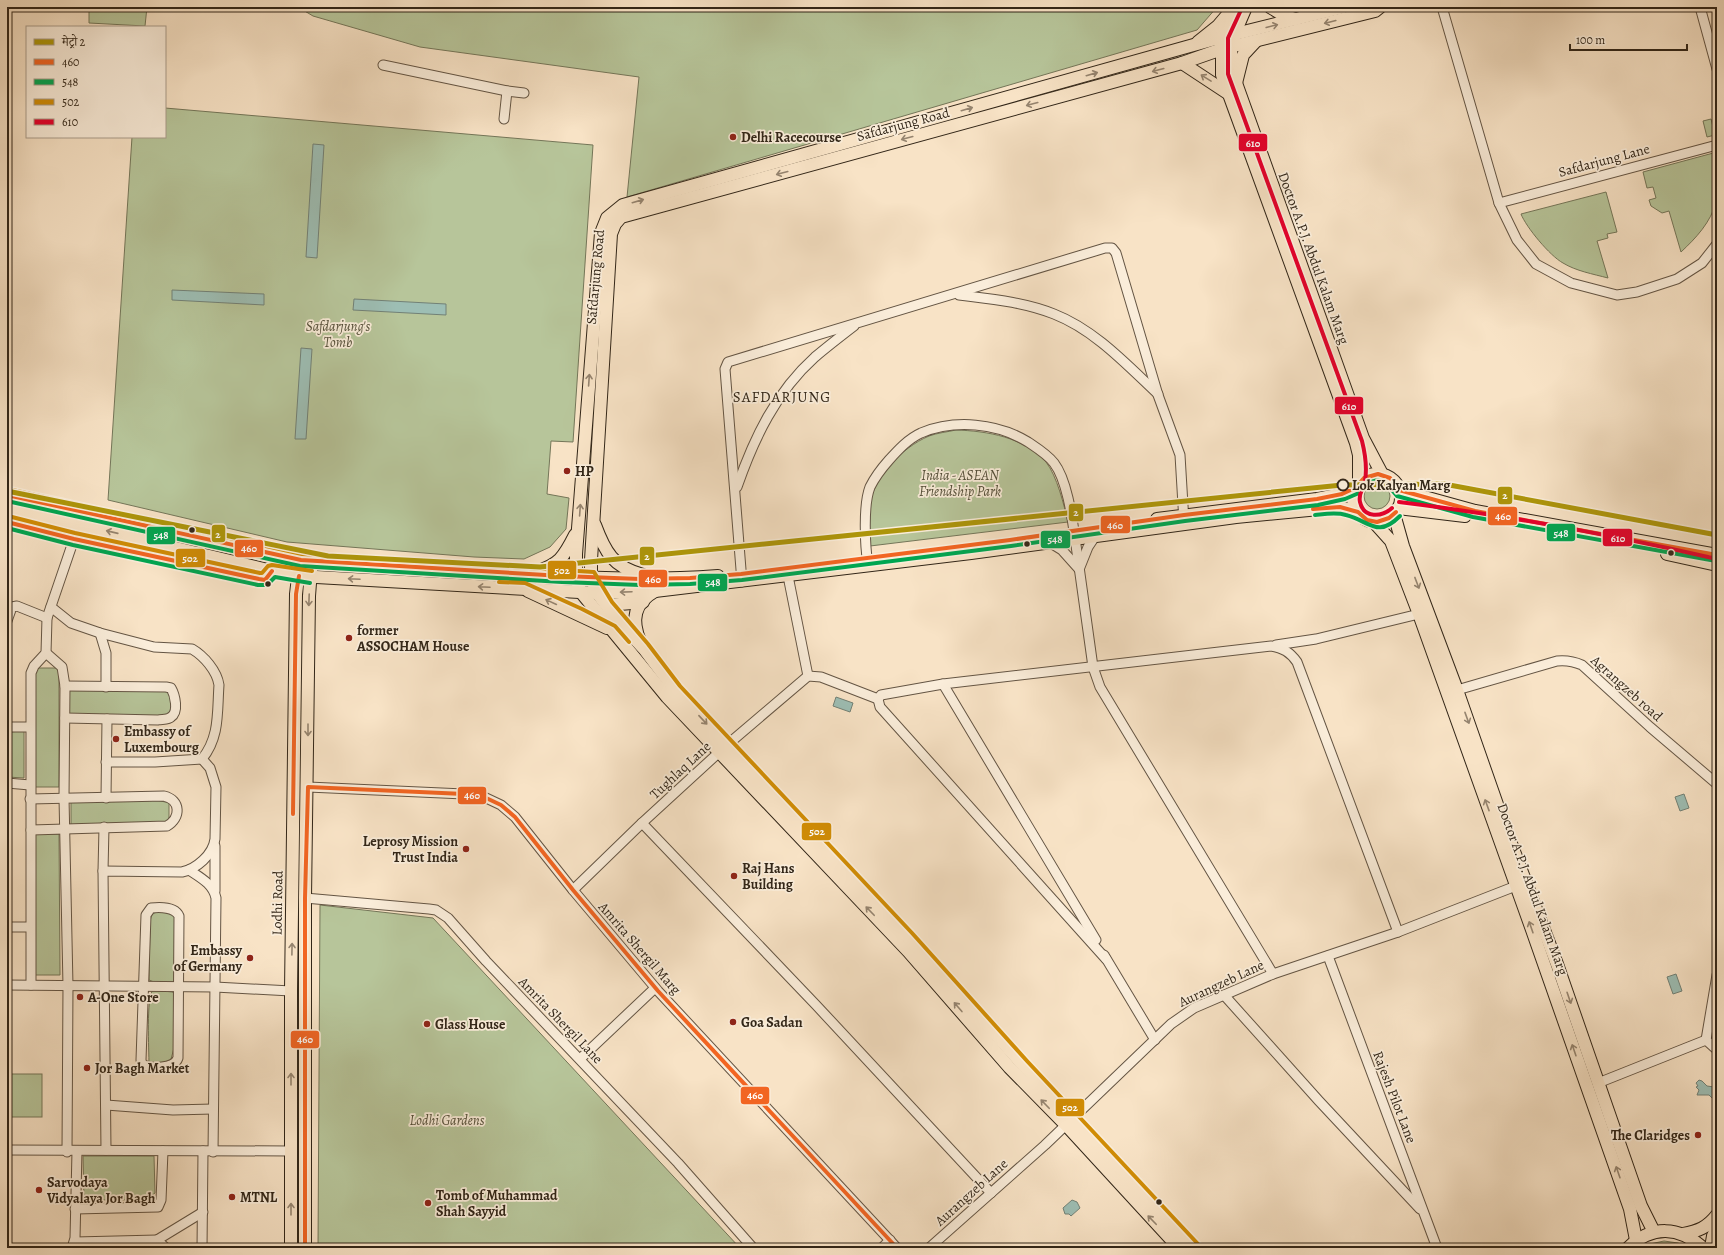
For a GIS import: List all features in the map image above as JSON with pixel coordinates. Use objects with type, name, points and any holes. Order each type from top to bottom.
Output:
[{"type":"main road","points":[[1227,42],[1235,7]]},
{"type":"main road","points":[[1194,45],[1218,26],[1235,7]]},
{"type":"main road","points":[[1227,42],[1246,7]]},
{"type":"main road","points":[[1270,7],[1285,16],[1297,20]]},
{"type":"main road","points":[[1304,7],[1322,13]]},
{"type":"main road","name":"Safdarjung Road","points":[[591,577],[593,520],[611,234],[615,224],[621,217],[1182,63],[1227,42],[1344,7]]},
{"type":"main road","name":"Safdarjung Road","points":[[580,591],[576,576],[578,526],[600,233],[607,218],[623,205],[1194,45],[1256,41],[1375,11],[1380,7]]},
{"type":"main road","points":[[1236,82],[1243,55],[1256,41]]},
{"type":"main road","name":"Doctor A.P.J. Abdul Kalam Marg","points":[[1227,42],[1231,69],[1236,82],[1240,110],[1356,443],[1359,455],[1357,485]]},
{"type":"main road","name":"Doctor A.P.J. Abdul Kalam Marg","points":[[1227,42],[1222,76],[1229,94],[1240,110],[1363,438],[1382,474]]},
{"type":"main road","points":[[1182,63],[1229,94]]},
{"type":"main road","points":[[584,446],[598,447]]},
{"type":"main road","points":[[7,495],[306,560],[591,577],[742,578],[788,576],[1010,540],[1074,534],[1317,499],[1342,494],[1357,485],[1367,476],[1382,474],[1394,482],[1399,490],[1400,499],[1396,511],[1398,548]]},
{"type":"main road","points":[[1357,485],[1353,499],[1358,512]]},
{"type":"main road","points":[[1399,490],[1475,512],[1717,555]]},
{"type":"main road","points":[[7,508],[272,571],[304,576],[597,593],[655,591],[868,562],[1049,542],[1074,534],[1096,535],[1184,519],[1236,517],[1340,507],[1358,512],[1367,520],[1373,521],[1385,520],[1396,511],[1473,517],[1717,564]]},
{"type":"main road","points":[[593,520],[602,543],[613,560],[632,572],[656,578]]},
{"type":"main road","points":[[1373,521],[1398,548]]},
{"type":"main road","points":[[528,574],[545,569],[559,561],[567,551],[578,526]]},
{"type":"main road","points":[[126,550],[129,536]]},
{"type":"main road","name":"Doctor A.P.J. Abdul Kalam Marg","points":[[1398,548],[1419,614],[1598,1083],[1641,1206],[1654,1232]]},
{"type":"main road","name":"Doctor A.P.J. Abdul Kalam Marg","points":[[1398,548],[1457,690],[1505,828],[1522,884],[1630,1209],[1632,1244]]},
{"type":"main road","name":"Lodhi Road","points":[[291,1248],[291,991],[296,594],[304,576],[306,560]]},
{"type":"main road","name":"Lodhi Road","points":[[304,576],[308,596],[305,1248]]},
{"type":"main road","points":[[591,577],[597,593],[608,605],[615,617],[724,748]]},
{"type":"main road","points":[[523,589],[580,614],[612,631]]},
{"type":"main road","points":[[580,591],[668,697],[724,748],[892,920],[1023,1065],[1070,1122],[1179,1248]]},
{"type":"main road","points":[[644,650],[636,633],[634,619],[636,611],[642,602],[655,591]]},
{"type":"main road","points":[[608,605],[642,602]]},
{"type":"main road","points":[[1070,1122],[1194,1248]]},
{"type":"main road","points":[[1683,1234],[1700,1231],[1710,1224],[1717,1215]]},
{"type":"main road","points":[[1711,1248],[1713,1236],[1717,1228]]},
{"type":"main road","points":[[1632,1244],[1654,1232],[1667,1231],[1683,1234],[1694,1240],[1703,1248]]},
{"type":"street","points":[[1442,7],[1499,203],[1517,240],[1536,264],[1571,283],[1617,295],[1637,292],[1678,279],[1702,264],[1717,244]]},
{"type":"street","points":[[1700,7],[1717,69]]},
{"type":"street","points":[[384,65],[507,91],[524,93]]},
{"type":"street","points":[[504,119],[507,91]]},
{"type":"street","name":"Safdarjung Lane","points":[[1499,203],[1717,144]]},
{"type":"street","points":[[742,578],[725,365],[730,360],[956,294],[1105,248],[1112,248],[1116,253],[1158,395],[1180,455],[1184,519]]},
{"type":"street","points":[[956,294],[1007,301],[1031,306],[1055,314],[1079,327],[1104,345],[1158,395]]},
{"type":"street","points":[[736,490],[745,464],[762,425],[780,397],[815,357],[858,323]]},
{"type":"street","points":[[868,562],[866,508],[870,489],[877,474],[900,447],[920,434],[941,427],[965,424],[990,427],[1014,434],[1036,448],[1054,463],[1066,489],[1079,568],[1092,667],[1100,687],[1273,974]]},
{"type":"street","points":[[1079,568],[1088,547],[1096,535]]},
{"type":"street","points":[[31,986],[30,673],[46,652],[47,618],[74,539]]},
{"type":"street","points":[[1049,542],[1062,550],[1079,568]]},
{"type":"street","points":[[788,576],[808,676],[821,677],[878,699]]},
{"type":"street","points":[[7,621],[12,607],[17,606],[47,618]]},
{"type":"street","points":[[51,607],[71,623],[100,633],[154,646],[192,649],[216,672],[219,685],[216,734],[209,751],[202,759],[155,762],[106,762]]},
{"type":"street","points":[[878,699],[880,695],[885,693],[943,684],[1271,646],[1316,639],[1419,614]]},
{"type":"street","points":[[100,633],[106,653],[106,687]]},
{"type":"street","points":[[1271,646],[1283,648],[1292,654],[1297,662],[1398,932]]},
{"type":"street","points":[[46,652],[62,667],[66,686],[64,829],[68,986],[67,1152]]},
{"type":"street","name":"Agrangzeb road","points":[[1457,690],[1557,661],[1574,661],[1582,665],[1650,727],[1717,784]]},
{"type":"street","name":"Tughlaq Lane","points":[[573,890],[642,823],[724,748],[808,676]]},
{"type":"street","points":[[943,684],[1154,1040]]},
{"type":"street","points":[[65,718],[170,719],[175,711],[175,697],[171,688],[66,686]]},
{"type":"street","points":[[878,699],[880,707],[1106,959]]},
{"type":"street","points":[[106,798],[107,719]]},
{"type":"street","points":[[7,727],[30,727]]},
{"type":"street","points":[[202,759],[210,768],[216,787],[214,845],[216,898],[213,1152]]},
{"type":"street","points":[[7,783],[30,785]]},
{"type":"street","name":"Amrita Shergil Marg","points":[[308,787],[464,794],[484,797],[501,805],[515,817],[573,890],[656,988],[898,1248]]},
{"type":"street","points":[[30,799],[164,796],[171,797],[176,802],[177,810],[176,818],[167,826],[31,830]]},
{"type":"street","points":[[642,823],[816,1005],[991,1193]]},
{"type":"street","points":[[104,827],[103,871],[106,1150]]},
{"type":"street","points":[[103,871],[173,873],[189,870],[209,854],[214,845]]},
{"type":"street","points":[[189,870],[206,881],[215,891]]},
{"type":"street","name":"Aurangzeb Lane","points":[[929,1248],[1070,1122],[1171,1024],[1194,1008],[1273,974],[1398,932],[1522,884]]},
{"type":"street","name":"Amrita Shergil Lane","points":[[306,898],[429,909],[443,914],[678,1163],[753,1248]]},
{"type":"street","points":[[154,908],[173,909],[179,916],[179,987],[178,1058],[176,1062],[171,1065],[149,1067],[142,1064],[141,1060],[145,986],[146,915],[148,911],[154,908]]},
{"type":"street","points":[[7,927],[30,927]]},
{"type":"street","name":"Rajesh Pilot Lane","points":[[1328,956],[1437,1248]]},
{"type":"street","points":[[1706,1040],[1717,975]]},
{"type":"street","points":[[7,985],[215,987],[291,991]]},
{"type":"street","points":[[580,1059],[656,988]]},
{"type":"street","points":[[1224,995],[1319,1101],[1424,1213]]},
{"type":"street","points":[[1598,1083],[1706,1040]]},
{"type":"street","points":[[1706,1040],[1717,1050]]},
{"type":"street","points":[[106,1105],[173,1110],[213,1109]]},
{"type":"street","points":[[7,1150],[67,1152],[106,1150],[213,1152],[290,1151]]},
{"type":"street","points":[[77,1151],[73,1245],[157,1240],[203,1212]]},
{"type":"street","points":[[75,1209],[158,1207],[162,1200],[163,1151]]},
{"type":"street","points":[[202,1248],[203,1151]]},
{"type":"street","points":[[157,1240],[166,1248]]},
{"type":"street","points":[[882,1248],[890,1240]]},
{"type":"green space","points":[[89,7],[147,7],[145,26],[89,23]]},
{"type":"green space","name":"Delhi Racecourse","points":[[298,7],[1217,7],[1197,30],[627,197],[639,77],[420,47],[313,16]]},
{"type":"green space","name":"Safdarjung's Tomb","points":[[166,108],[593,145],[573,442],[551,441],[547,494],[569,498],[566,529],[550,547],[524,559],[474,557],[287,542],[108,500],[132,138],[166,138]]},
{"type":"green space","points":[[1711,119],[1715,135],[1707,137],[1703,121]]},
{"type":"green space","points":[[1717,152],[1718,190],[1714,209],[1707,223],[1681,252],[1669,211],[1662,213],[1651,206],[1649,200],[1656,198],[1653,187],[1647,188],[1643,172]]},
{"type":"green space","points":[[1606,192],[1617,232],[1607,234],[1608,238],[1597,241],[1608,278],[1573,268],[1563,263],[1539,241],[1521,214]]},
{"type":"green space","name":"India - ASEAN Friendship Park","points":[[956,430],[980,432],[1004,437],[1016,441],[1037,453],[1046,462],[1054,475],[1068,522],[870,546],[869,509],[871,497],[882,475],[899,456],[919,441],[932,435]]},
{"type":"green space","points":[[1377,483],[1386,487],[1390,496],[1386,505],[1377,509],[1368,505],[1364,496],[1368,487]]},
{"type":"green space","points":[[33,668],[59,668],[59,787],[34,787]]},
{"type":"green space","points":[[69,689],[168,690],[171,700],[171,709],[169,716],[68,716]]},
{"type":"green space","points":[[24,731],[24,778],[7,777],[7,732]]},
{"type":"green space","points":[[157,800],[169,803],[169,822],[71,825],[71,802]]},
{"type":"green space","points":[[33,834],[59,834],[60,975],[34,975]]},
{"type":"green space","name":"Lodhi Gardens","points":[[320,905],[433,918],[740,1248],[318,1248]]},
{"type":"green space","points":[[157,912],[176,915],[175,983],[154,982],[149,980],[150,921],[152,914]]},
{"type":"green space","points":[[153,990],[173,992],[175,998],[175,1044],[170,1063],[149,1064],[149,1003]]},
{"type":"green space","points":[[7,1074],[42,1074],[42,1117],[7,1117]]},
{"type":"green space","points":[[83,1156],[154,1156],[155,1193],[146,1200],[84,1200]]},
{"type":"green space","points":[[1664,1241],[1678,1243],[1689,1248],[1643,1248],[1650,1244]]},
{"type":"water","points":[[313,144],[324,145],[317,258],[306,257]]},
{"type":"water","points":[[172,290],[264,294],[264,305],[172,300]]},
{"type":"water","points":[[354,299],[446,304],[446,315],[353,310]]},
{"type":"water","points":[[301,348],[312,349],[306,439],[295,439]]},
{"type":"water","points":[[836,697],[853,703],[850,712],[833,706]]},
{"type":"water","points":[[1684,794],[1689,808],[1680,811],[1675,797]]},
{"type":"water","points":[[1676,974],[1682,991],[1673,994],[1667,977]]},
{"type":"water","points":[[1699,1080],[1707,1086],[1714,1087],[1717,1093],[1716,1098],[1713,1099],[1709,1095],[1697,1095],[1699,1090],[1696,1087],[1698,1086],[1696,1083]]},
{"type":"water","points":[[1072,1200],[1077,1202],[1080,1208],[1071,1216],[1069,1214],[1065,1214],[1063,1208]]},
{"type":"metro line","name":"2","points":[[7,491],[328,556],[540,567],[1342,485],[1444,484],[1717,535]]},
{"type":"transit line","name":"610","points":[[1241,10],[1228,38],[1228,74],[1362,441],[1366,471],[1365,481],[1360,496],[1362,508],[1369,514],[1374,515],[1379,515],[1392,508]]},
{"type":"transit line","name":"460","points":[[7,495],[301,560],[562,576],[640,579],[690,578],[741,574],[1010,540],[1184,515],[1317,499],[1342,494],[1355,488],[1364,478],[1378,474],[1390,478],[1399,490],[1475,511],[1717,555]]},
{"type":"transit line","name":"548","points":[[7,501],[300,566],[562,582],[640,585],[690,584],[742,580],[1011,546],[1185,521],[1318,505],[1345,499],[1359,493],[1367,483],[1378,480],[1386,483],[1397,496],[1473,517],[1716,561]]},
{"type":"transit line","name":"502","points":[[8,489],[302,554],[594,572],[612,602],[648,644],[680,686],[912,933],[1027,1061],[1198,1244]]},
{"type":"transit line","name":"610","points":[[1399,502],[1559,526],[1717,559]]},
{"type":"transit line","name":"460","points":[[1313,509],[1340,507],[1358,512],[1367,520],[1377,522],[1389,518],[1396,512]]},
{"type":"transit line","name":"548","points":[[1315,515],[1342,514],[1379,527],[1392,523],[1400,516]]},
{"type":"transit line","name":"502","points":[[8,516],[75,533],[260,573],[262,573],[268,566],[272,565],[312,571]]},
{"type":"transit line","name":"460","points":[[7,522],[74,539],[259,579],[265,580],[272,571]]},
{"type":"transit line","name":"548","points":[[7,528],[73,545],[258,585],[267,585],[275,577],[310,583]]},
{"type":"transit line","name":"460","points":[[293,814],[296,594],[299,576]]},
{"type":"transit line","name":"502","points":[[499,582],[525,583],[582,609],[615,626],[629,642]]},
{"type":"transit line","name":"460","points":[[305,1248],[305,898],[308,787],[464,794],[484,797],[501,805],[515,817],[573,890],[658,991],[897,1248]]},
{"type":"place","name":"Delhi Racecourse","points":[[733,137]]},
{"type":"place","name":"HP","points":[[567,471]]},
{"type":"place","name":"Lok Kalyan Marg","points":[[1343,485]]},
{"type":"place","name":"former ASSOCHAM House","points":[[349,638]]},
{"type":"place","name":"Embassy of Luxembourg","points":[[116,739]]},
{"type":"place","name":"Leprosy Mission Trust India","points":[[466,849]]},
{"type":"place","name":"Raj Hans Building","points":[[734,876]]},
{"type":"place","name":"Embassy of Germany","points":[[250,958]]},
{"type":"place","name":"A-One Store","points":[[80,997]]},
{"type":"place","name":"Goa Sadan","points":[[733,1022]]},
{"type":"place","name":"Glass House","points":[[427,1024]]},
{"type":"place","name":"Jor Bagh Market","points":[[87,1068]]},
{"type":"place","name":"The Claridges","points":[[1698,1135]]},
{"type":"place","name":"Sarvodaya Vidyalaya Jor Bagh","points":[[39,1190]]},
{"type":"place","name":"MTNL","points":[[232,1197]]},
{"type":"place","name":"Tomb of Muhammad Shah Sayyid","points":[[428,1203]]},
{"type":"district","name":"SAFDARJUNG","points":[[782,397]]}]
